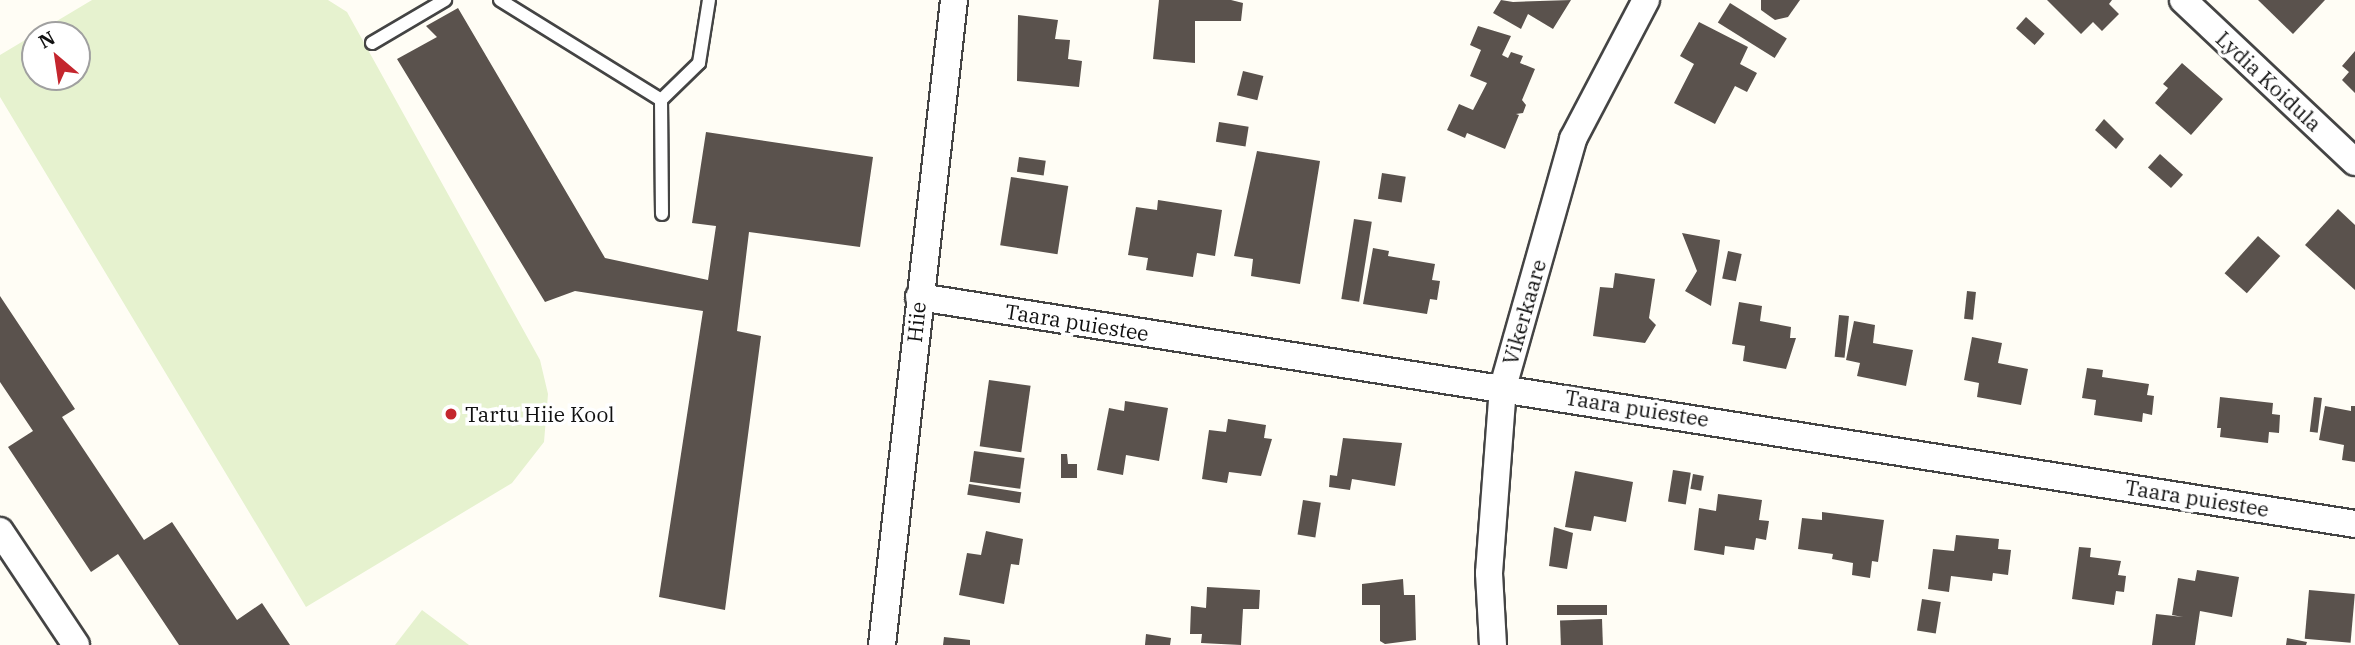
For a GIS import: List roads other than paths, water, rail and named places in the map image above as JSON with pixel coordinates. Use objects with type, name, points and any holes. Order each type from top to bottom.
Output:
[{"type":"street","name":"Hiie","points":[[882,645],[954,0]]},
{"type":"street","name":"Vikerkaare","points":[[1493,645],[1489,573],[1503,387],[1573,139],[1646,0]]},
{"type":"street","name":"Lydia Koidula","points":[[2183,0],[2355,162]]},
{"type":"street","name":"Taara puiestee","points":[[919,297],[1503,387],[2355,524]]},
{"type":"street","points":[[0,531],[76,645]]},
{"type":"lane","points":[[372,43],[445,0]]},
{"type":"lane","points":[[500,0],[662,100]]},
{"type":"lane","points":[[662,214],[662,100],[699,63],[709,0]]},
{"type":"place","name":"Tartu Hiie Kool","points":[[451,414]]}]
